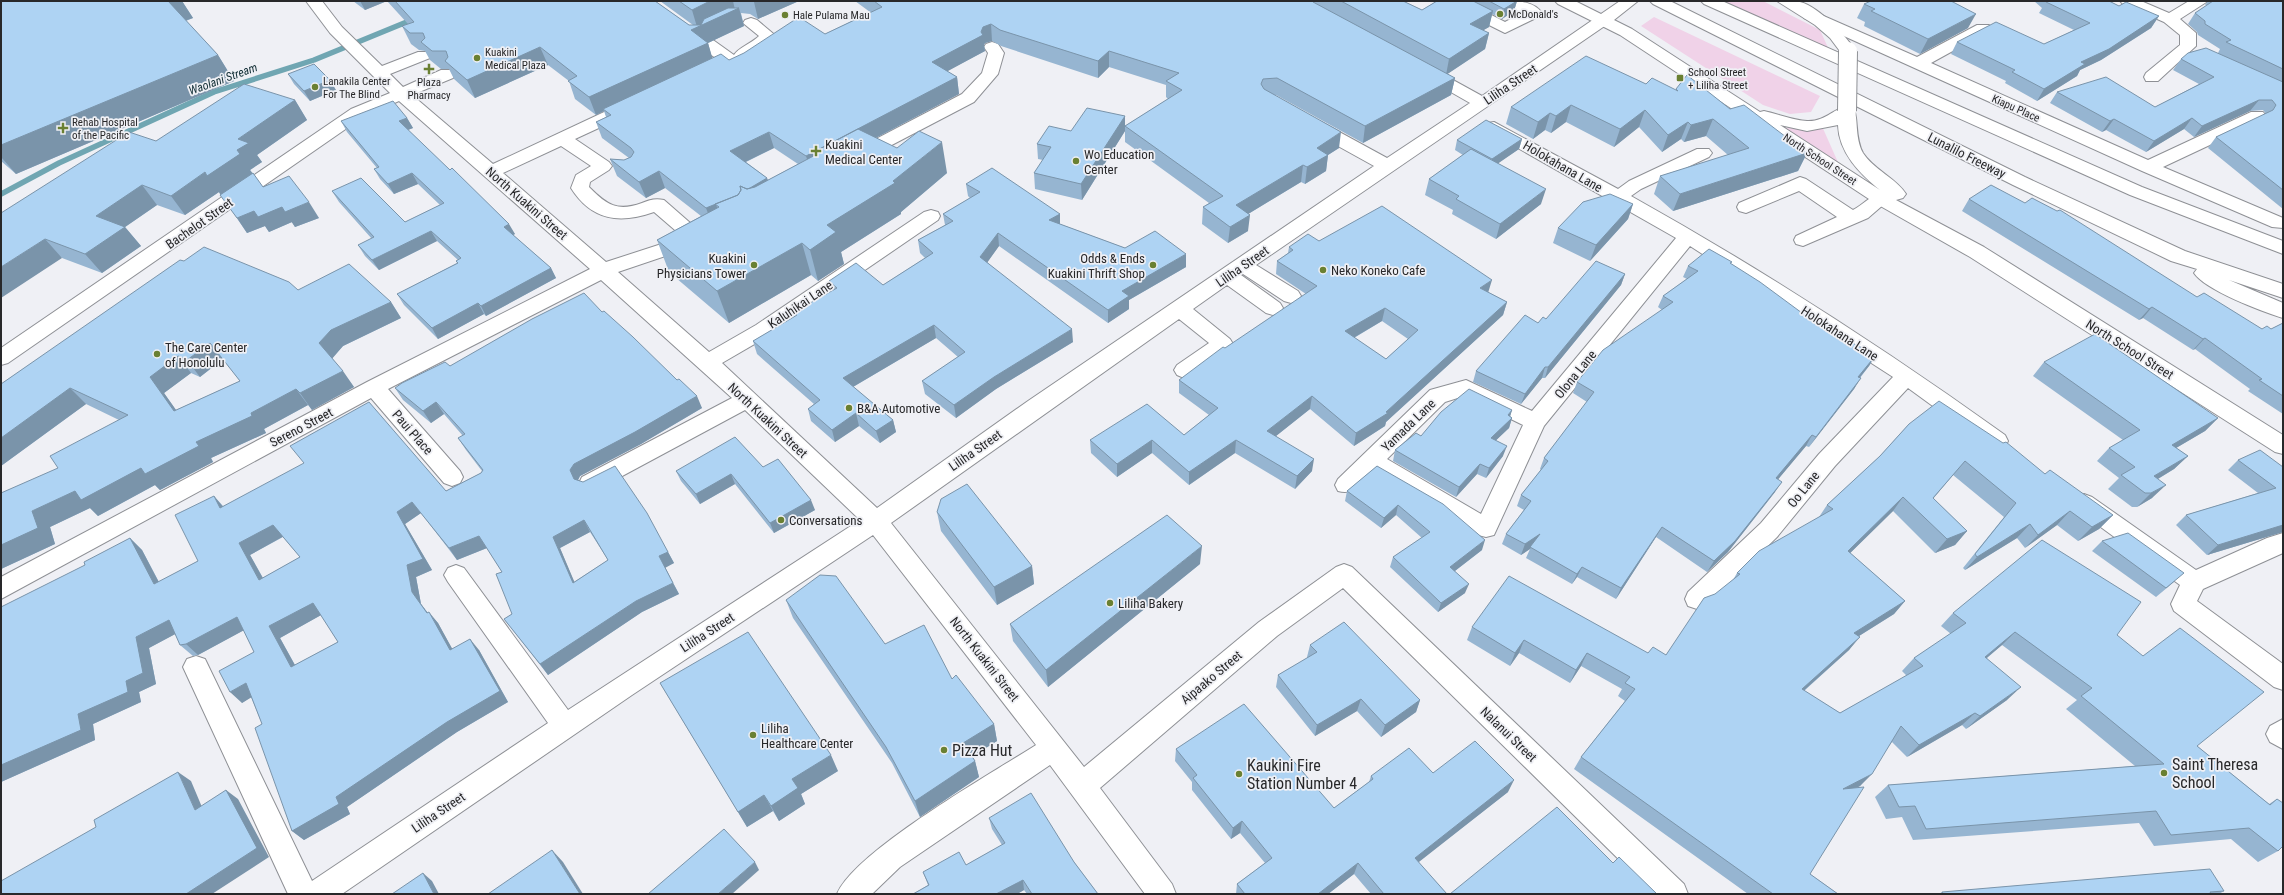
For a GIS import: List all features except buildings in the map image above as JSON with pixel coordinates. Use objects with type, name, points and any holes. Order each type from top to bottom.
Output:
[{"type":"main road","points":[[1452,1],[1505,28],[1534,13],[1509,1]]},
{"type":"main road","name":"North School Street","points":[[1563,1],[1626,32],[1881,199],[1977,252],[2283,446]]},
{"type":"main road","name":"Liliha Street","points":[[317,894],[565,726],[876,521],[1036,407],[1630,1]]},
{"type":"main road","name":"Lunalilo Freeway","points":[[1658,1],[2020,181],[2178,256],[2283,291]]},
{"type":"main road","points":[[1709,1],[2136,191],[2283,248]]},
{"type":"main road","points":[[2128,1],[2170,19],[2188,33],[2195,49],[2152,77]]},
{"type":"main road","points":[[2170,19],[2200,1]]},
{"type":"main road","name":"North Kuakini Street","points":[[319,2],[336,30],[378,73],[708,362],[746,400],[876,521],[1054,748],[1162,894]]},
{"type":"main road","points":[[1790,2],[1810,14],[1838,36],[1848,51]]},
{"type":"main road","name":"Kiapu Place","points":[[1810,14],[2148,168],[2279,223]]},
{"type":"main road","points":[[703,36],[723,64],[756,48],[768,36],[743,20]]},
{"type":"main road","points":[[1917,64],[1977,24]]},
{"type":"main road","name":"Kiapu Place","points":[[1848,51],[1856,46],[1884,49]]},
{"type":"main road","points":[[839,165],[968,98],[990,74],[996,53],[992,47]]},
{"type":"main road","name":"North School Street","points":[[1848,51],[1847,134],[1855,154],[1874,177],[1977,252]]},
{"type":"main road","points":[[378,73],[424,55]]},
{"type":"main road","name":"Holokahana Lane","points":[[1413,65],[1475,108],[1618,197],[1688,236],[1907,376],[2016,454]]},
{"type":"main road","name":"Bachelot Street","points":[[1,358],[357,113],[447,74]]},
{"type":"main road","points":[[1732,102],[1776,121],[1806,126],[1830,123],[1847,110]]},
{"type":"main road","points":[[491,172],[637,104]]},
{"type":"main road","points":[[2148,168],[2257,116]]},
{"type":"main road","points":[[1303,119],[1387,166]]},
{"type":"main road","name":"Sereno Street","points":[[1,589],[374,387],[604,270],[704,236],[657,198],[621,215],[608,213],[580,188],[582,179],[610,167],[562,139]]},
{"type":"main road","points":[[1618,197],[1635,185],[1703,153]]},
{"type":"main road","points":[[1746,207],[1800,183],[1851,218]]},
{"type":"main road","points":[[1803,240],[1861,214],[1881,199]]},
{"type":"main road","name":"Kaluhikai Lane","points":[[708,362],[763,330],[931,216]]},
{"type":"main road","name":"Olona Lane","points":[[1486,528],[1535,422],[1688,236]]},
{"type":"main road","points":[[2178,256],[2229,289],[2283,311]]},
{"type":"main road","points":[[1236,271],[1291,296]]},
{"type":"main road","points":[[1236,271],[1273,308]]},
{"type":"main road","points":[[1180,309],[1223,344],[1184,370]]},
{"type":"main road","name":"Oo Lane","points":[[1697,599],[1769,530],[1827,460],[1907,376]]},
{"type":"main road","name":"Paui Place","points":[[374,387],[452,477]]},
{"type":"main road","name":"Yamada Lane","points":[[1346,485],[1438,396],[1466,388],[1535,422]]},
{"type":"main road","points":[[589,483],[746,400]]},
{"type":"main road","name":"Yamada Lane","points":[[1371,461],[1486,528]]},
{"type":"main road","points":[[2067,491],[2194,582]]},
{"type":"main road","points":[[2283,543],[2275,545],[2194,582],[2183,604],[2283,679]]},
{"type":"main road","name":"Aipaako Street","points":[[1082,786],[1268,629],[1344,574]]},
{"type":"main road","name":"Nalanui Street","points":[[1344,574],[1674,894]]},
{"type":"main road","points":[[456,575],[565,726]]},
{"type":"main road","points":[[196,667],[304,894]]},
{"type":"main road","points":[[2283,731],[2279,734],[2283,737]]},
{"type":"main road","points":[[851,894],[896,853],[940,822],[1054,748]]},
{"type":"shaded area","points":[[1717,1],[1763,1],[1820,30],[1830,52]]},
{"type":"shaded area","points":[[1654,17],[1820,96],[1811,112],[1790,114],[1763,105],[1641,26]]},
{"type":"shaded area","points":[[1821,124],[1841,169],[1776,127],[1804,129]]},
{"type":"waterway","name":"Waolani Stream","points":[[1,194],[59,163],[214,92],[314,60],[414,19]]},
{"type":"place","name":"McDonald's","points":[[1500,14]]},
{"type":"place","name":"Hale Pulama Mau","points":[[785,15]]},
{"type":"place","name":"Kuakini Medical Plaza","points":[[477,58]]},
{"type":"place","name":"Plaza Pharmacy","points":[[429,69]]},
{"type":"place","name":"School Street + Liliha Street","points":[[1680,78]]},
{"type":"place","name":"Lanakila Center For The Blind","points":[[315,87]]},
{"type":"place","name":"Rehab Hospital of the Pacific","points":[[63,128]]},
{"type":"place","name":"Kuakini Medical Center","points":[[816,151]]},
{"type":"place","name":"Wo Education Center","points":[[1076,161]]},
{"type":"place","name":"Kuakini Physicians Tower","points":[[754,265]]},
{"type":"place","name":"Odds & Ends Kuakini Thrift Shop","points":[[1153,265]]},
{"type":"place","name":"Neko Koneko Cafe","points":[[1323,270]]},
{"type":"place","name":"The Care Center of Honolulu","points":[[157,354]]},
{"type":"place","name":"B&A Automotive","points":[[849,408]]},
{"type":"place","name":"Conversations","points":[[781,520]]},
{"type":"place","name":"Liliha Bakery","points":[[1110,603]]},
{"type":"place","name":"Liliha Healthcare Center","points":[[753,735]]},
{"type":"place","name":"Pizza Hut","points":[[944,750]]},
{"type":"place","name":"Saint Theresa School","points":[[2164,773]]},
{"type":"place","name":"Kaukini Fire Station Number 4","points":[[1239,774]]}]
